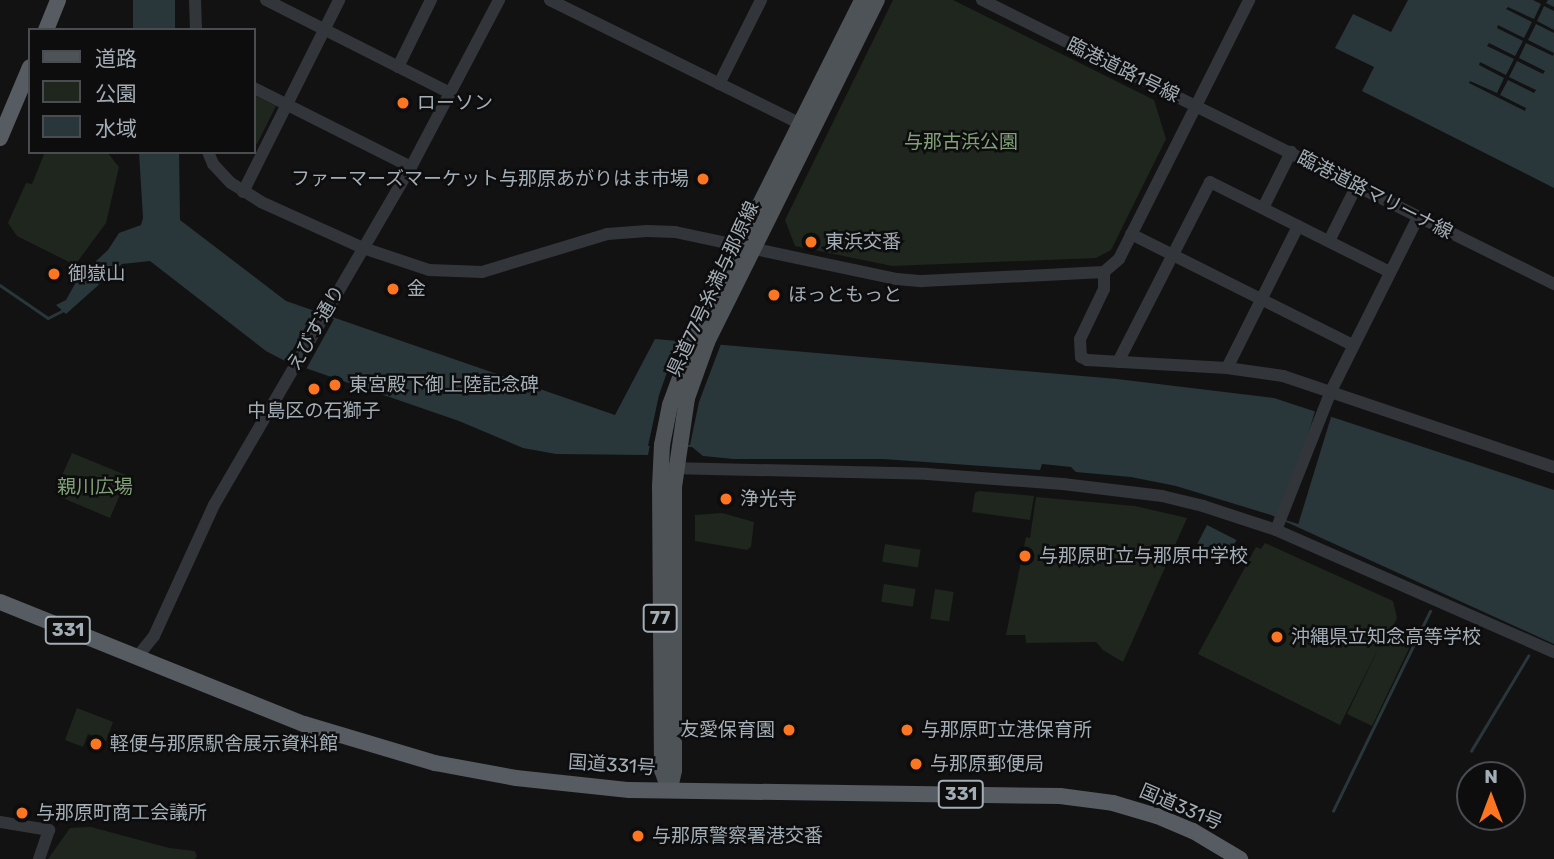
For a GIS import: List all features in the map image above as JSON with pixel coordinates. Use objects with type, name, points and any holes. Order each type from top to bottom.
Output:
[{"type":"highway","points":[[47,28],[58,0]]},
{"type":"highway","points":[[0,138],[28,72]]},
{"type":"highway","name":"国道331号","points":[[0,602],[304,724],[435,762],[516,778],[629,790],[1072,797],[1113,803],[1157,816],[1192,831],[1240,859]]},
{"type":"main road","name":"県道77号糸満与那原線","points":[[746,248],[801,124],[862,0]]},
{"type":"main road","name":"県道77号糸満与那原線","points":[[669,790],[662,770],[670,405],[746,248],[877,0]]},
{"type":"street","points":[[195,0],[196,28]]},
{"type":"street","points":[[266,0],[450,93]]},
{"type":"street","points":[[243,192],[339,0]]},
{"type":"street","points":[[398,66],[431,0]]},
{"type":"street","name":"えびす通り","points":[[137,657],[154,636],[214,505],[411,167],[499,0]]},
{"type":"street","points":[[550,0],[801,124]]},
{"type":"street","points":[[719,84],[761,0]]},
{"type":"street","name":"臨港道路1号線","points":[[982,0],[1196,106],[1249,0]]},
{"type":"street","points":[[256,89],[411,167]]},
{"type":"street","points":[[209,154],[213,164],[243,192],[403,264],[456,273],[494,269],[591,239],[625,232],[676,232],[909,280],[1104,272],[1119,259],[1196,106]]},
{"type":"street","name":"臨港道路マリーナ線","points":[[1196,106],[1554,284]]},
{"type":"street","points":[[1263,208],[1291,152]]},
{"type":"street","points":[[1118,362],[1210,182],[1390,272]]},
{"type":"street","points":[[1329,242],[1357,185]]},
{"type":"street","points":[[1279,524],[1331,391],[1418,216]]},
{"type":"street","points":[[1227,368],[1298,226]]},
{"type":"street","points":[[1131,234],[1353,345]]},
{"type":"street","points":[[1104,272],[1104,289],[1080,339],[1078,349],[1081,357],[1087,360],[1227,368],[1283,376],[1554,467]]},
{"type":"street","points":[[668,468],[886,472],[1063,484],[1161,496],[1279,524],[1554,652]]},
{"type":"street","points":[[0,822],[50,830],[39,859]]},
{"type":"green space","name":"与那古浜公園","points":[[893,0],[953,0],[1154,100],[1166,139],[1111,250],[1096,258],[892,266],[795,246],[785,220]]},
{"type":"green space","points":[[256,96],[276,106],[256,143]]},
{"type":"green space","points":[[44,154],[109,154],[119,167],[106,223],[75,265],[17,236],[8,223],[26,183],[32,184]]},
{"type":"green space","name":"親川広場","points":[[72,453],[128,476],[110,518],[58,496],[55,491]]},
{"type":"green space","points":[[979,491],[1034,496],[1030,520],[972,512],[975,493]]},
{"type":"green space","points":[[1036,497],[1135,506],[1187,518],[1123,662],[1103,650],[1096,642],[1026,643],[1025,635],[1006,635],[1026,537],[1030,538]]},
{"type":"green space","points":[[722,513],[754,522],[751,547],[747,550],[695,541],[695,515]]},
{"type":"green space","points":[[1265,543],[1393,601],[1397,618],[1393,626],[1389,626],[1414,638],[1372,726],[1347,714],[1381,643],[1340,725],[1198,654],[1256,547],[1261,549]]},
{"type":"green space","points":[[885,544],[921,550],[918,567],[882,562]]},
{"type":"green space","points":[[884,584],[916,589],[913,607],[881,602]]},
{"type":"green space","points":[[935,589],[954,592],[949,622],[930,619]]},
{"type":"green space","points":[[77,708],[113,722],[106,741],[88,734],[83,747],[65,740]]},
{"type":"green space","points":[[91,827],[169,848],[195,851],[197,856],[195,859],[48,859],[70,828]]},
{"type":"water","points":[[133,0],[175,0],[175,28],[133,28]]},
{"type":"water","points":[[1408,0],[1554,0],[1554,188],[1362,91],[1374,67],[1335,48],[1353,14],[1391,32]]},
{"type":"water","points":[[139,154],[179,154],[180,220],[286,301],[615,415],[655,339],[1117,379],[1274,398],[1554,490],[1554,644],[1271,515],[1176,486],[1131,477],[1076,472],[1071,467],[1042,464],[1040,470],[883,459],[734,459],[703,456],[692,447],[650,445],[648,455],[556,454],[523,448],[459,421],[285,361],[266,351],[150,261],[122,264],[66,314],[56,305],[66,300],[86,264],[95,262],[108,250],[119,233],[141,225],[143,218]]},
{"type":"water","points":[[1207,525],[1236,540],[1226,560],[1197,545]]},
{"type":"pier","points":[[1533,0],[1548,0],[1546,3],[1554,7],[1554,11],[1544,6],[1537,21],[1554,30],[1554,33],[1536,24],[1528,40],[1554,53],[1553,56],[1526,43],[1519,58],[1545,71],[1543,74],[1517,61],[1509,77],[1536,90],[1534,93],[1508,80],[1500,95],[1526,108],[1525,111],[1469,83],[1470,81],[1497,93],[1504,78],[1479,65],[1480,62],[1506,75],[1514,59],[1487,46],[1489,43],[1515,56],[1523,41],[1497,28],[1498,25],[1524,38],[1532,22],[1506,9],[1508,7],[1534,19],[1541,4]]},
{"type":"pier","points":[[314,312],[334,319],[305,371],[284,365]]},
{"type":"pier","points":[[678,341],[721,344],[699,402],[690,445],[648,446],[659,395]]},
{"type":"pier","points":[[1316,408],[1332,413],[1298,524],[1282,519]]},
{"type":"waterway","points":[[0,285],[48,318],[62,311]]},
{"type":"waterway","points":[[1333,811],[1430,611]]},
{"type":"waterway","points":[[1471,751],[1528,656]]},
{"type":"place","name":"ローソン","points":[[403,103]]},
{"type":"place","name":"ファーマーズマーケット与那原あがりはま市場","points":[[703,179]]},
{"type":"place","name":"東浜交番","points":[[811,242]]},
{"type":"place","name":"御嶽山","points":[[54,274]]},
{"type":"place","name":"金","points":[[393,289]]},
{"type":"place","name":"ほっともっと","points":[[774,295]]},
{"type":"place","name":"東宮殿下御上陸記念碑","points":[[335,385]]},
{"type":"place","name":"中島区の石獅子","points":[[314,389]]},
{"type":"place","name":"浄光寺","points":[[726,499]]},
{"type":"place","name":"与那原町立与那原中学校","points":[[1025,556]]},
{"type":"place","name":"沖縄県立知念高等学校","points":[[1277,637]]},
{"type":"place","name":"友愛保育園","points":[[789,730]]},
{"type":"place","name":"与那原町立港保育所","points":[[907,730]]},
{"type":"place","name":"軽便与那原駅舎展示資料館","points":[[96,744]]},
{"type":"place","name":"与那原郵便局","points":[[916,764]]},
{"type":"place","name":"与那原町商工会議所","points":[[22,813]]},
{"type":"place","name":"与那原警察署港交番","points":[[638,836]]}]
